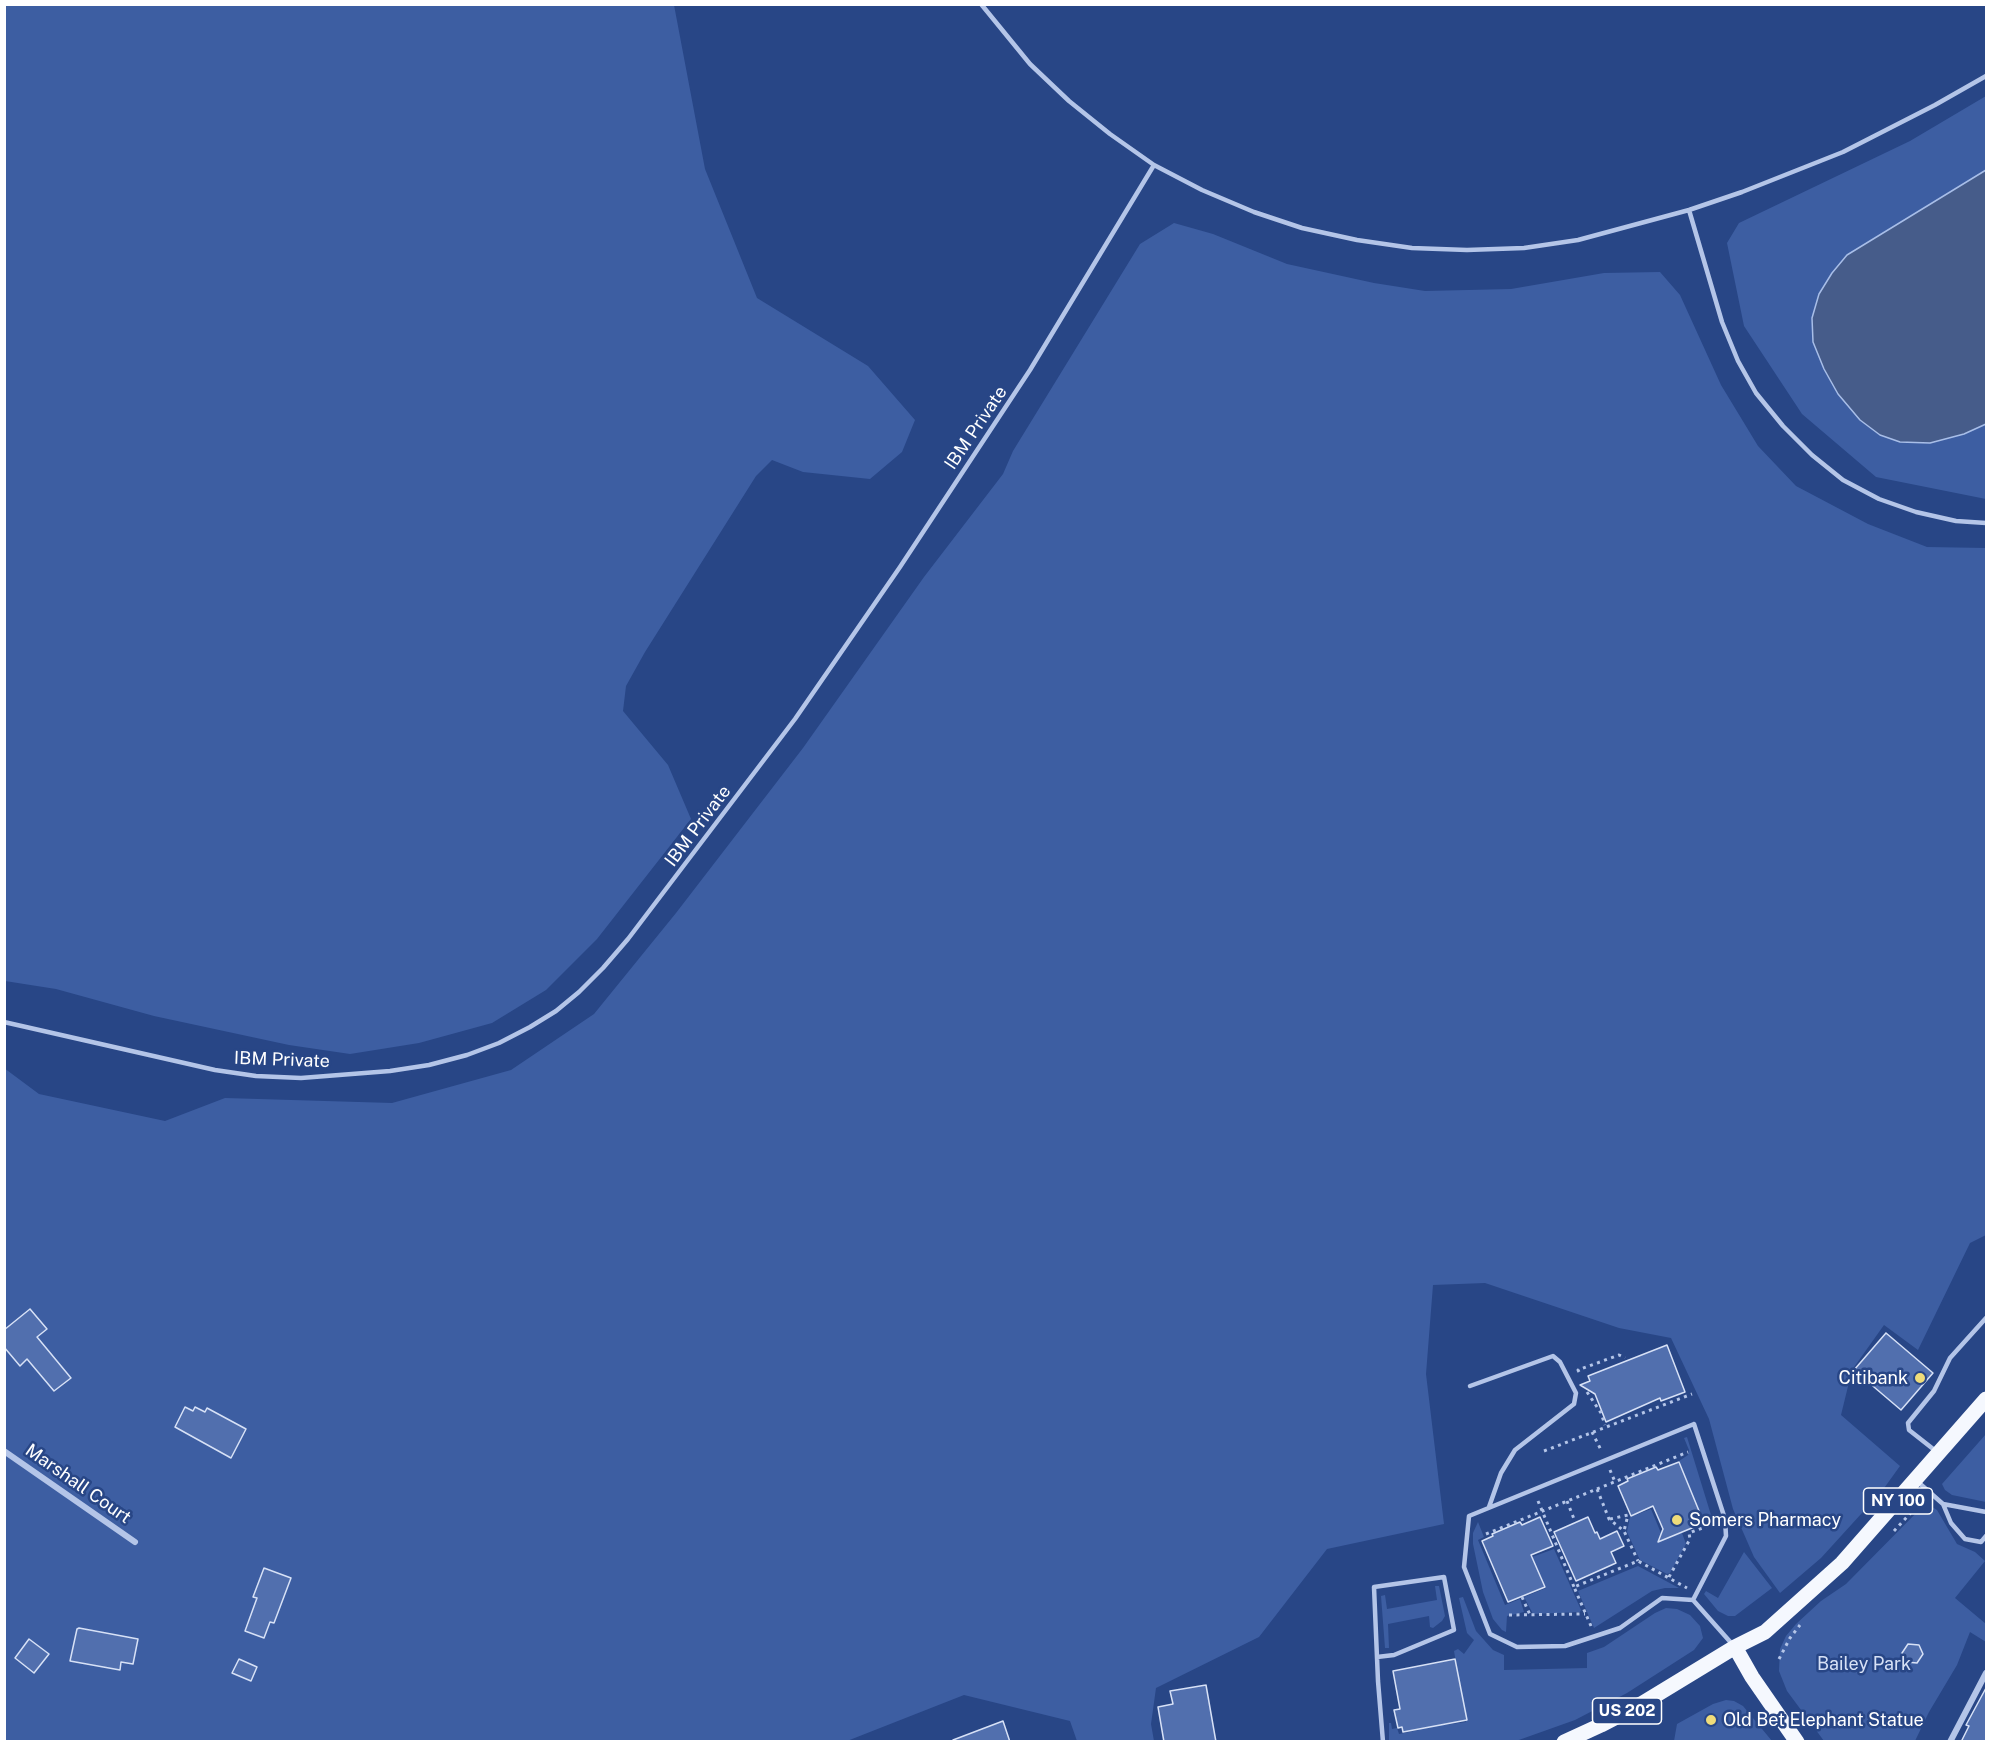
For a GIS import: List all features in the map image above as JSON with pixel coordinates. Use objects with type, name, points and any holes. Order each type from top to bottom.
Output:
[{"type":"main road","name":"NY 100","points":[[1735,1647],[1765,1632],[1842,1563],[1986,1399]]},
{"type":"main road","name":"US 202","points":[[1564,1742],[1643,1703],[1735,1647]]},
{"type":"main road","points":[[1735,1647],[1752,1677],[1797,1742]]},
{"type":"street","name":"Marshall Court","points":[[4,1451],[135,1542]]},
{"type":"street","points":[[1950,1742],[1986,1673]]},
{"type":"lane","points":[[981,4],[1030,64],[1069,101],[1154,165],[1254,212],[1302,228],[1357,240],[1412,248],[1467,250],[1524,248],[1578,240],[1689,210],[1773,181],[1843,152],[1986,76]]},
{"type":"lane","name":"IBM Private","points":[[4,1022],[215,1070],[256,1076],[301,1078],[378,1072],[429,1065],[467,1055],[499,1043],[530,1028],[556,1011],[579,992],[628,939],[744,789],[808,701],[1030,370],[1154,165]]},
{"type":"lane","points":[[1689,210],[1722,322],[1738,360],[1756,393],[1783,426],[1812,455],[1843,480],[1879,499],[1956,521],[1986,523]]},
{"type":"lane","points":[[1939,1454],[1909,1430],[1908,1423],[1934,1391],[1950,1358],[1986,1318]]},
{"type":"lane","points":[[1470,1386],[1553,1356],[1560,1362],[1576,1393],[1574,1404],[1515,1450],[1501,1473],[1489,1507]]},
{"type":"lane","points":[[1693,1600],[1726,1536],[1725,1519],[1694,1424],[1469,1516],[1464,1567],[1490,1634],[1517,1647],[1565,1646],[1620,1628],[1662,1598],[1693,1600],[1735,1647]]},
{"type":"lane","points":[[1916,1480],[1943,1504],[1951,1523],[1965,1539],[1981,1542],[1986,1536]]},
{"type":"lane","points":[[1943,1504],[1986,1512]]},
{"type":"lane","points":[[1377,1657],[1394,1655],[1454,1630],[1444,1577],[1374,1587],[1377,1657],[1383,1742]]},
{"type":"path","points":[[1582,1380],[1578,1370],[1619,1355],[1625,1358]]},
{"type":"path","points":[[1585,1390],[1601,1413],[1606,1426]]},
{"type":"path","points":[[1544,1451],[1692,1394]]},
{"type":"path","points":[[1486,1534],[1688,1452]]},
{"type":"path","points":[[1533,1489],[1595,1636]]},
{"type":"path","points":[[1597,1489],[1609,1519],[1624,1531],[1638,1561],[1697,1593]]},
{"type":"path","points":[[1567,1501],[1574,1519]]},
{"type":"path","points":[[1609,1519],[1628,1515],[1624,1531]]},
{"type":"path","points":[[1669,1577],[1690,1539],[1689,1533],[1725,1519]]},
{"type":"path","points":[[1574,1587],[1638,1561]]},
{"type":"path","points":[[1522,1597],[1530,1615]]},
{"type":"path","points":[[1509,1615],[1586,1614]]},
{"type":"green space","points":[[5,4],[674,5],[705,169],[757,298],[868,366],[915,420],[902,452],[870,479],[803,472],[772,460],[756,476],[626,686],[623,711],[668,765],[691,819],[597,939],[546,990],[492,1023],[419,1043],[350,1054],[289,1045],[154,1016],[56,989],[5,981]]},
{"type":"green space","points":[[1986,96],[1986,499],[1876,477],[1802,414],[1744,326],[1727,243],[1739,223],[1910,141]]},
{"type":"green space","points":[[1174,223],[1213,234],[1287,264],[1374,283],[1425,291],[1511,289],[1604,273],[1660,272],[1680,295],[1721,385],[1758,446],[1796,486],[1868,524],[1927,547],[1986,548],[1986,1235],[1970,1243],[1918,1350],[1884,1325],[1852,1370],[1841,1415],[1900,1466],[1882,1491],[1821,1558],[1780,1593],[1754,1557],[1733,1509],[1709,1419],[1671,1338],[1619,1328],[1485,1283],[1433,1285],[1426,1374],[1444,1524],[1327,1549],[1259,1637],[1156,1688],[1151,1724],[1154,1741],[1077,1741],[1070,1721],[964,1695],[847,1741],[5,1741],[4,1068],[39,1094],[165,1121],[225,1098],[392,1103],[511,1070],[594,1014],[676,913],[803,748],[924,577],[1003,474],[1013,451],[1140,244]]},
{"type":"green space","points":[[1986,1434],[1986,1502],[1952,1495],[1945,1490],[1942,1484]]},
{"type":"green space","points":[[1687,1437],[1711,1515],[1701,1518],[1679,1461],[1688,1455],[1689,1450],[1684,1438]]},
{"type":"green space","name":"Bailey Park","points":[[1926,1503],[1937,1510],[1957,1544],[1975,1552],[1985,1561],[1955,1598],[1986,1624],[1986,1642],[1970,1632],[1957,1665],[1915,1741],[1824,1741],[1787,1691],[1779,1671],[1780,1649],[1786,1636],[1796,1624],[1821,1601],[1846,1584]]},
{"type":"green space","points":[[1651,1509],[1663,1538],[1682,1533],[1686,1544],[1670,1573],[1667,1574],[1640,1560],[1627,1532],[1630,1517]]},
{"type":"green space","points":[[1478,1522],[1484,1537],[1478,1540],[1505,1605],[1520,1599],[1524,1612],[1507,1616],[1506,1632],[1493,1619],[1483,1592],[1473,1544],[1473,1533]]},
{"type":"green space","points":[[1554,1549],[1581,1610],[1580,1612],[1533,1614],[1524,1597],[1546,1588],[1532,1557]]},
{"type":"green space","points":[[1744,1552],[1772,1588],[1735,1616],[1728,1616],[1718,1611],[1704,1594],[1706,1591],[1718,1598]]},
{"type":"green space","points":[[1638,1566],[1679,1588],[1652,1591],[1594,1628],[1578,1591]]},
{"type":"green space","points":[[1435,1586],[1439,1586],[1445,1616],[1442,1621],[1433,1628],[1430,1627],[1429,1616],[1388,1624],[1389,1648],[1385,1648],[1381,1596],[1385,1595],[1387,1609],[1437,1600]]},
{"type":"green space","points":[[1463,1597],[1476,1631],[1493,1650],[1504,1655],[1504,1670],[1587,1668],[1587,1653],[1604,1647],[1666,1608],[1677,1609],[1690,1615],[1700,1626],[1703,1638],[1694,1650],[1627,1693],[1575,1720],[1516,1741],[1389,1741],[1389,1723],[1392,1729],[1397,1728],[1399,1734],[1419,1730],[1419,1724],[1443,1720],[1444,1725],[1466,1722],[1454,1651],[1458,1649],[1464,1654],[1474,1640],[1467,1633],[1459,1598]]},
{"type":"green space","points":[[1726,1700],[1743,1706],[1772,1741],[1674,1741],[1677,1724],[1713,1704]]},
{"type":"shaded area","points":[[1986,170],[1986,424],[1964,434],[1930,443],[1900,442],[1880,435],[1860,420],[1838,394],[1824,369],[1813,342],[1812,318],[1819,294],[1847,255]]},
{"type":"building","points":[[30,1309],[47,1329],[37,1337],[71,1378],[54,1391],[27,1359],[20,1366],[4,1347],[4,1330]]},
{"type":"building","points":[[1886,1333],[1933,1373],[1901,1410],[1854,1370]]},
{"type":"building","points":[[1667,1345],[1685,1392],[1661,1401],[1660,1398],[1606,1422],[1595,1394],[1580,1385],[1590,1381],[1588,1376]]},
{"type":"building","points":[[185,1407],[193,1411],[195,1407],[205,1412],[207,1408],[246,1429],[231,1458],[175,1427]]},
{"type":"building","points":[[1679,1462],[1704,1523],[1658,1542],[1663,1529],[1653,1506],[1631,1516],[1618,1486],[1628,1481],[1627,1479],[1656,1467],[1658,1470]]},
{"type":"building","points":[[1540,1517],[1553,1546],[1531,1555],[1545,1587],[1508,1602],[1482,1541],[1520,1522],[1522,1525]]},
{"type":"building","points":[[1588,1517],[1600,1539],[1617,1531],[1624,1546],[1611,1552],[1616,1563],[1576,1581],[1554,1532]]},
{"type":"building","points":[[264,1568],[291,1578],[274,1623],[270,1622],[264,1638],[245,1631],[257,1598],[253,1597]]},
{"type":"building","points":[[79,1628],[138,1639],[133,1664],[121,1662],[120,1670],[70,1661]]},
{"type":"building","points":[[29,1639],[49,1654],[34,1673],[15,1658]]},
{"type":"building","points":[[1908,1644],[1919,1645],[1923,1654],[1917,1663],[1906,1662],[1902,1653]]},
{"type":"building","points":[[239,1659],[257,1667],[251,1681],[232,1673]]},
{"type":"building","points":[[1455,1659],[1467,1720],[1403,1732],[1402,1727],[1398,1728],[1394,1710],[1400,1709],[1393,1671]]},
{"type":"building","points":[[1206,1685],[1216,1742],[1164,1742],[1158,1707],[1173,1704],[1170,1691]]},
{"type":"building","points":[[1986,1688],[1986,1742],[1961,1742],[1969,1726],[1966,1725]]},
{"type":"building","points":[[1003,1721],[1010,1742],[953,1742],[953,1740]]},
{"type":"place","name":"Citibank","points":[[1920,1378]]},
{"type":"place","name":"Somers Pharmacy","points":[[1677,1520]]},
{"type":"place","name":"Old Bet Elephant Statue","points":[[1711,1720]]}]
